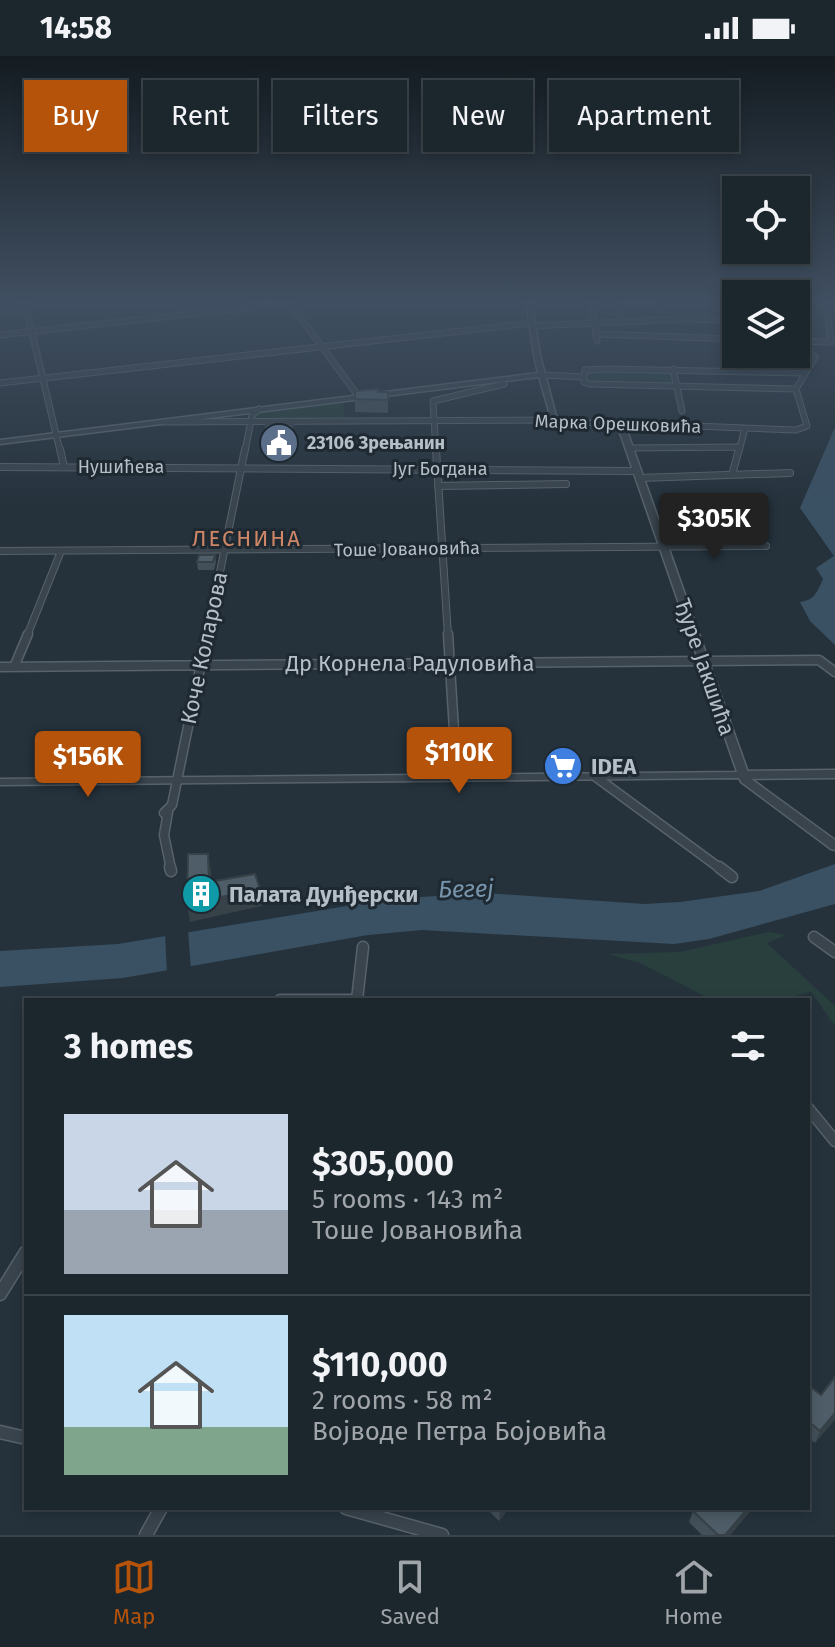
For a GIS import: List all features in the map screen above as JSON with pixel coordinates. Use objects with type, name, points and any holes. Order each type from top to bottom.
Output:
[{"type":"street","points":[[41,372],[64,467]]},
{"type":"street","points":[[0,383],[97,372]]},
{"type":"street","points":[[340,372],[358,396]]},
{"type":"street","points":[[541,372],[553,417],[559,420]]},
{"type":"street","points":[[587,372],[584,382],[589,384],[796,389],[805,373],[773,372]]},
{"type":"street","points":[[673,372],[682,411]]},
{"type":"street","points":[[0,442],[542,375],[584,377]]},
{"type":"street","points":[[457,778],[433,401],[504,384]]},
{"type":"street","name":"Марка Орешковића","points":[[434,421],[559,420],[802,429],[807,426],[796,389]]},
{"type":"street","name":"Коче Коларова","points":[[171,871],[164,835],[166,812],[172,805],[252,414],[259,409]]},
{"type":"street","points":[[198,416],[222,421]]},
{"type":"street","points":[[155,422],[434,421]]},
{"type":"street","name":"Ђуре Јакшића","points":[[618,423],[743,775]]},
{"type":"street","points":[[732,475],[737,447],[745,428]]},
{"type":"street","points":[[629,448],[737,447]]},
{"type":"street","name":"Нушићева","points":[[0,467],[242,468]]},
{"type":"street","name":"Југ Богдана","points":[[242,468],[732,475],[790,473]]},
{"type":"street","name":"Југ Богдана","points":[[438,486],[566,484]]},
{"type":"street","name":"Тоше Јовановића","points":[[0,551],[766,546]]},
{"type":"street","points":[[14,667],[61,551]]},
{"type":"street","name":"Др Корнела Радуловића","points":[[0,667],[819,660],[835,672]]},
{"type":"street","points":[[0,782],[835,774]]},
{"type":"street","points":[[743,775],[750,787],[831,843]]},
{"type":"street","points":[[596,777],[732,877]]},
{"type":"street","points":[[814,937],[835,952]]},
{"type":"street","points":[[357,998],[363,947]]},
{"type":"street","points":[[810,1110],[835,1141]]},
{"type":"street","points":[[0,1294],[24,1255]]},
{"type":"street","points":[[0,1432],[24,1438]]},
{"type":"street","points":[[146,1535],[160,1510]]},
{"type":"street","points":[[353,1510],[442,1535]]},
{"type":"green space","points":[[588,372],[671,372],[673,385],[587,383]]},
{"type":"green space","points":[[343,400],[345,420],[255,418],[260,411]]},
{"type":"green space","points":[[768,932],[786,935],[767,943],[835,1006],[835,1026],[811,992],[786,998],[708,998],[640,963],[608,954],[680,952]]},
{"type":"water","points":[[835,427],[835,645],[810,621],[800,602],[815,595],[823,579],[816,568],[834,556],[800,508]]},
{"type":"water","points":[[835,864],[835,904],[709,939],[674,944],[422,930],[368,935],[123,978],[0,987],[0,951],[118,944],[389,899],[486,893],[644,904],[680,902],[759,891]]},
{"type":"pier","points":[[188,930],[191,970],[167,974],[165,933]]},
{"type":"building","points":[[378,389],[378,392],[388,392],[388,400],[355,399],[355,391]]},
{"type":"building","points":[[266,424],[293,424],[291,435],[264,435]]},
{"type":"building","points":[[199,555],[215,555],[213,562],[197,562]]},
{"type":"building","points":[[188,854],[208,854],[209,882],[255,874],[260,889],[187,904]]},
{"type":"building","points":[[835,1377],[835,1413],[820,1431],[810,1423],[810,1387],[821,1395]]},
{"type":"building","points":[[746,1510],[725,1535],[718,1535],[693,1511]]},
{"type":"place","name":"23106 Зрењанин","points":[[279,443]]},
{"type":"place","name":"IDEA","points":[[563,766]]},
{"type":"place","name":"Палата Дунђерски","points":[[201,894]]},
{"type":"district","name":"ЛЕСНИНА","points":[[247,538]]},
{"type":"water label","name":"Бегеј","points":[[466,889]]}]
